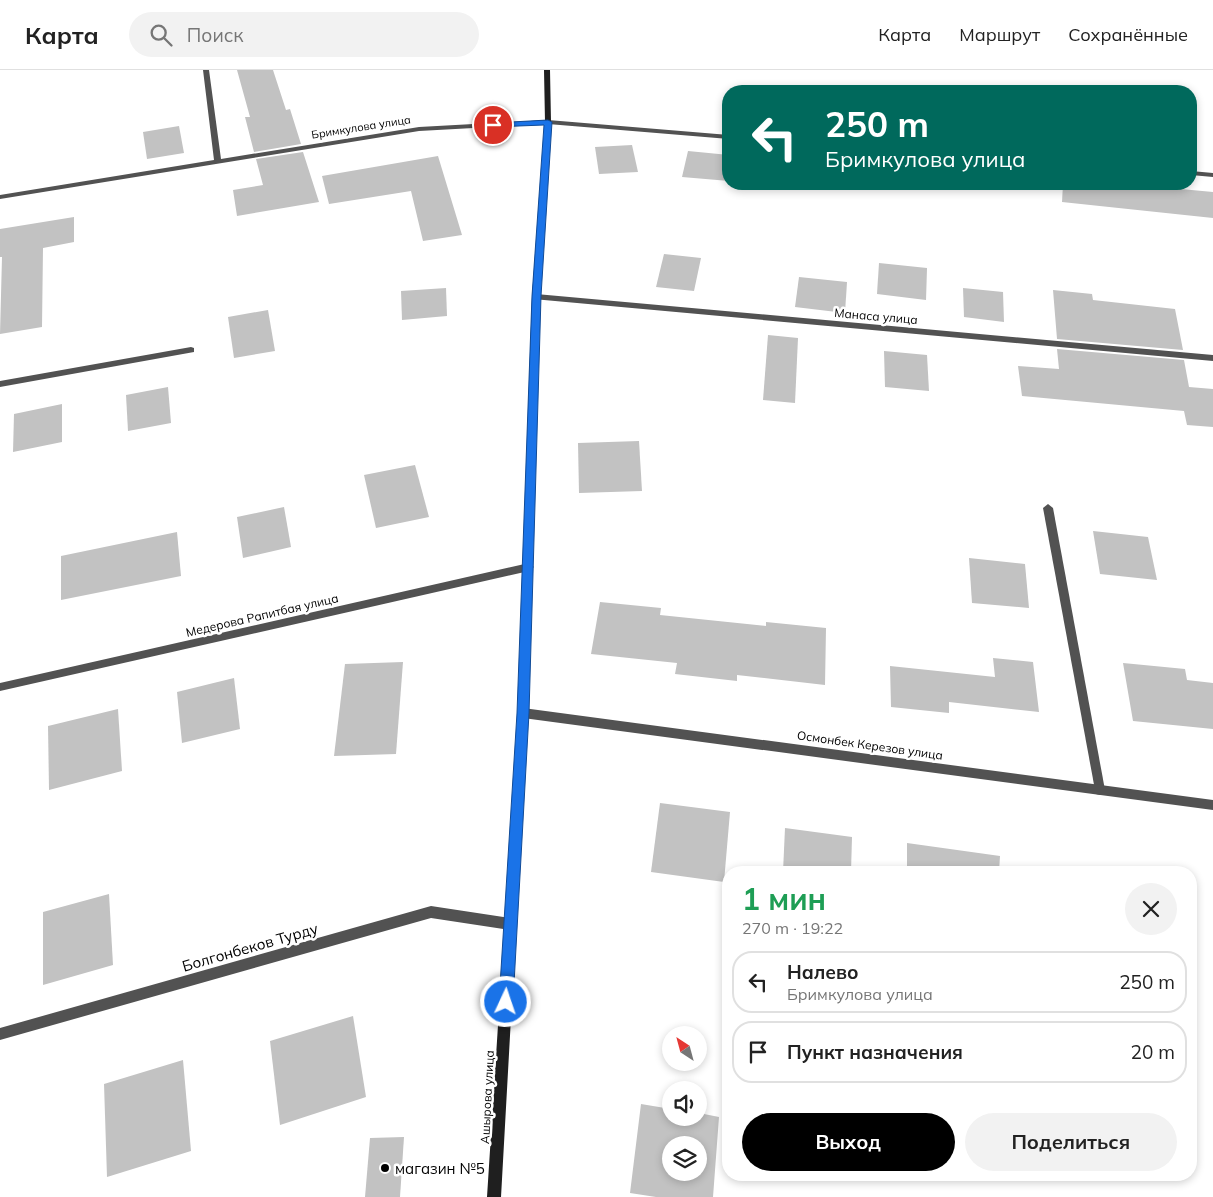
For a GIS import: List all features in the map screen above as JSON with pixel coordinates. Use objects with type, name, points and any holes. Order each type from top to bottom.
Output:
[{"type":"street","points":[[206,70],[218,162]]},
{"type":"street","name":"Ашырова улица","points":[[494,1197],[523,713],[536,296],[548,122],[547,70]]},
{"type":"street","name":"Бримкулова улица","points":[[0,197],[419,129],[548,122],[722,135]]},
{"type":"street","points":[[1197,174],[1213,175]]},
{"type":"street","name":"Манаса улица","points":[[536,296],[1213,358]]},
{"type":"street","points":[[0,384],[191,350]]},
{"type":"street","points":[[1048,508],[1100,790]]},
{"type":"street","name":"Медерова Рапитбая улица","points":[[0,688],[529,567]]},
{"type":"street","name":"Осмонбек Керезов улица","points":[[523,713],[1213,805]]},
{"type":"street","name":"Болгонбеков Турду","points":[[0,1034],[430,912],[510,924]]},
{"type":"building","points":[[237,70],[273,70],[286,110],[290,109],[301,144],[254,152],[245,117],[250,117]]},
{"type":"building","points":[[179,126],[184,153],[147,159],[143,132]]},
{"type":"building","points":[[632,145],[638,172],[599,174],[595,147]]},
{"type":"building","points":[[688,151],[722,154],[722,180],[682,177]]},
{"type":"building","points":[[303,152],[319,202],[237,216],[233,190],[263,185],[256,159]]},
{"type":"building","points":[[438,156],[462,235],[423,241],[411,191],[329,204],[322,176]]},
{"type":"building","points":[[1063,190],[1192,190],[1213,192],[1213,218],[1062,202]]},
{"type":"building","points":[[74,217],[74,242],[43,248],[42,327],[0,334],[2,257],[0,257],[0,229]]},
{"type":"building","points":[[664,254],[701,258],[694,291],[656,287]]},
{"type":"building","points":[[879,263],[927,268],[926,300],[877,294]]},
{"type":"building","points":[[799,277],[847,282],[845,313],[795,307]]},
{"type":"building","points":[[446,288],[447,316],[402,320],[401,291]]},
{"type":"building","points":[[963,288],[1003,292],[1004,322],[964,317]]},
{"type":"building","points":[[1053,290],[1092,294],[1093,300],[1175,309],[1183,350],[1057,339]]},
{"type":"building","points":[[268,310],[275,351],[234,358],[228,317]]},
{"type":"building","points":[[768,335],[798,338],[795,403],[763,400]]},
{"type":"building","points":[[1057,349],[1184,360],[1189,387],[1213,389],[1213,427],[1187,425],[1184,411],[1022,396],[1018,366],[1059,369]]},
{"type":"building","points":[[884,351],[927,355],[929,391],[885,387]]},
{"type":"building","points":[[168,387],[171,423],[128,431],[126,395]]},
{"type":"building","points":[[62,404],[62,442],[13,452],[14,414]]},
{"type":"building","points":[[639,441],[642,491],[579,493],[578,443]]},
{"type":"building","points":[[415,465],[429,517],[376,528],[364,475]]},
{"type":"building","points":[[284,507],[291,547],[243,558],[237,517]]},
{"type":"building","points":[[1093,531],[1148,537],[1157,580],[1100,574]]},
{"type":"building","points":[[177,532],[181,576],[61,600],[61,556]]},
{"type":"building","points":[[969,558],[1025,564],[1029,608],[972,603]]},
{"type":"building","points":[[600,602],[661,608],[660,615],[766,626],[766,622],[826,628],[825,685],[737,675],[737,681],[675,674],[677,663],[591,654]]},
{"type":"building","points":[[993,658],[1033,662],[1039,712],[949,702],[949,713],[891,707],[890,666],[995,677]]},
{"type":"building","points":[[403,662],[396,754],[334,756],[345,664]]},
{"type":"building","points":[[1123,663],[1185,669],[1187,680],[1213,683],[1213,729],[1133,721]]},
{"type":"building","points":[[234,678],[240,729],[182,743],[177,692]]},
{"type":"building","points":[[118,709],[122,771],[49,790],[48,726]]},
{"type":"building","points":[[660,803],[730,812],[725,866],[722,866],[722,882],[651,872]]},
{"type":"building","points":[[785,828],[852,837],[851,866],[783,866]]},
{"type":"building","points":[[907,843],[1000,856],[999,866],[907,866]]},
{"type":"building","points":[[109,894],[113,965],[43,985],[43,912]]},
{"type":"building","points":[[353,1016],[366,1097],[280,1125],[270,1041]]},
{"type":"building","points":[[183,1060],[191,1151],[107,1177],[104,1084]]},
{"type":"building","points":[[641,1104],[662,1108],[662,1126],[707,1126],[707,1115],[719,1117],[713,1197],[656,1197],[630,1193]]},
{"type":"building","name":"магазин №5","points":[[404,1137],[400,1197],[365,1197],[370,1138]]},
{"type":"place","name":"магазин №5","points":[[385,1168]]},
{"type":"route","points":[[493,125],[548,122],[536,296],[530,548],[523,713],[506,1002]]}]
